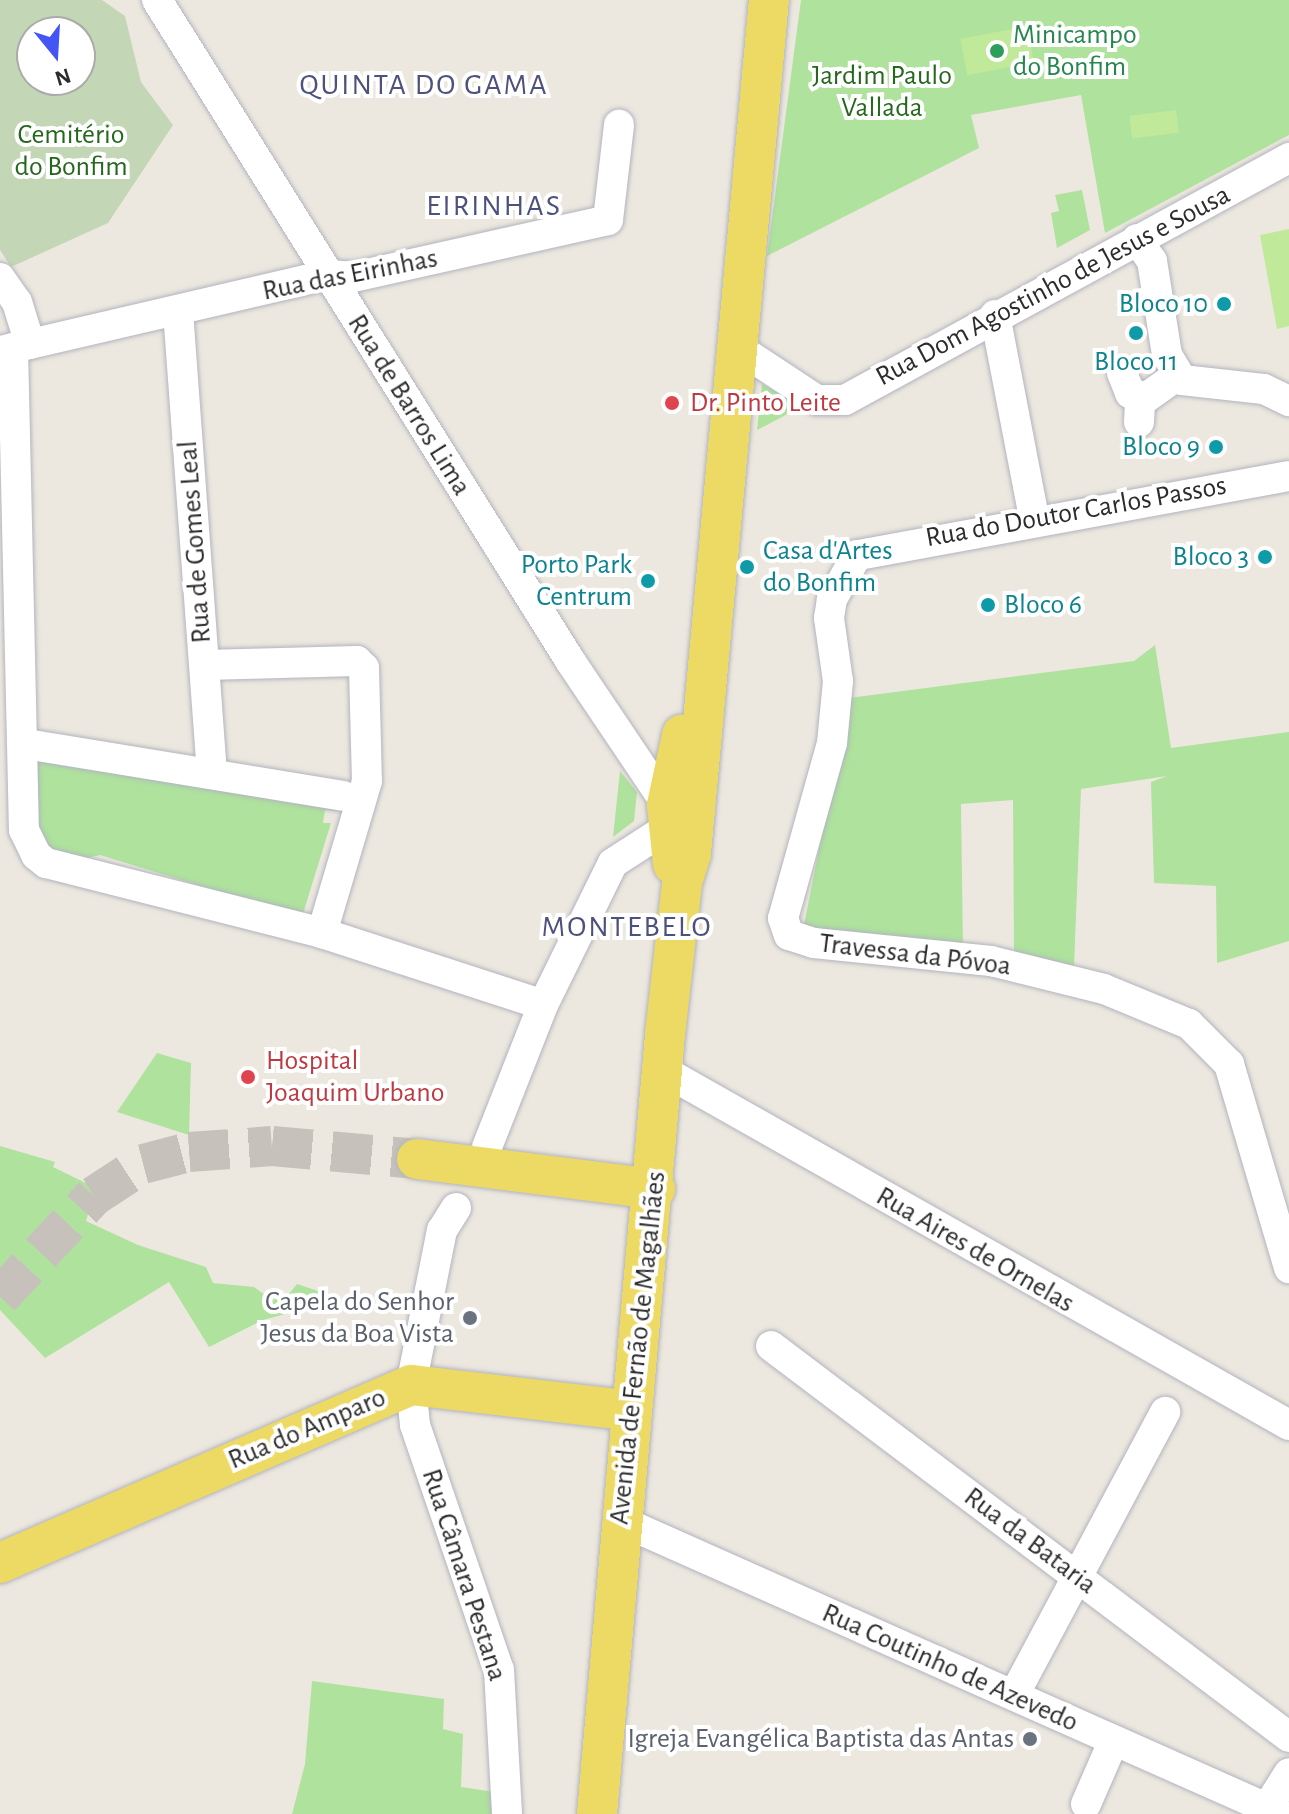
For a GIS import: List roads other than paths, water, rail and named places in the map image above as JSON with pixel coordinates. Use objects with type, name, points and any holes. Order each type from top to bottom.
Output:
[{"type":"main road","name":"Avenida de Fernão de Magalhães","points":[[597,1814],[631,1411],[655,1189],[682,883],[691,853],[702,700],[769,0]]},
{"type":"main road","name":"Avenida de Fernão de Magalhães","points":[[682,883],[669,855],[667,816],[674,756],[702,700]]},
{"type":"main road","points":[[417,1159],[655,1189]]},
{"type":"main road","name":"Rua do Amparo","points":[[0,1563],[411,1385],[631,1411]]},
{"type":"street","name":"Rua de Barros Lima","points":[[157,0],[667,816]]},
{"type":"street","name":"Rua das Eirinhas","points":[[15,348],[327,275],[353,277],[608,220],[619,125]]},
{"type":"street","name":"Rua Dom Agostinho de Jesus e Sousa","points":[[735,346],[817,400],[831,403],[1289,158]]},
{"type":"street","points":[[1137,239],[1152,261],[1167,355],[1178,375],[1188,383],[1264,389],[1289,401]]},
{"type":"street","points":[[0,278],[17,302],[15,348],[26,744],[24,830],[36,855],[46,863],[225,905],[322,933],[543,1005]]},
{"type":"street","name":"Rua de Gomes Leal","points":[[178,311],[212,774]]},
{"type":"street","points":[[995,315],[1034,518]]},
{"type":"street","points":[[1122,373],[1141,409],[1178,375]]},
{"type":"street","name":"Rua do Doutor Carlos Passos","points":[[863,550],[1289,476]]},
{"type":"street","name":"Travessa da Póvoa","points":[[863,550],[850,561],[832,599],[836,692],[832,743],[783,918],[789,935],[833,946],[991,961],[1104,989],[1178,1017],[1208,1038],[1229,1064],[1276,1176]]},
{"type":"street","points":[[205,665],[357,661],[364,668],[367,781],[322,933]]},
{"type":"street","points":[[26,744],[343,796]]},
{"type":"street","points":[[490,1137],[543,1005],[613,863],[667,816]]},
{"type":"street","name":"Rua Aires de Ornelas","points":[[664,1071],[1172,1401],[1289,1425]]},
{"type":"street","points":[[1276,1176],[1289,1268]]},
{"type":"street","name":"Rua Câmara Pestana","points":[[456,1208],[442,1230],[411,1385],[415,1425],[499,1670],[507,1814]]},
{"type":"street","name":"Rua da Bataria","points":[[771,1346],[1289,1737]]},
{"type":"street","points":[[1014,1695],[1074,1574],[1172,1401]]},
{"type":"street","name":"Rua Coutinho de Azevedo","points":[[621,1521],[1273,1811]]},
{"type":"street","points":[[1086,1804],[1113,1742]]},
{"type":"street","points":[[1273,1811],[1289,1773]]},
{"type":"tunnel","points":[[0,1297],[94,1196],[143,1164],[189,1152],[272,1146],[417,1159]]},
{"type":"place","name":"Minicampo do Bonfim","points":[[997,51]]},
{"type":"place","name":"Bloco 10","points":[[1224,304]]},
{"type":"place","name":"Bloco 11","points":[[1136,333]]},
{"type":"place","name":"Dr. Pinto Leite","points":[[672,403]]},
{"type":"place","name":"Bloco 9","points":[[1216,447]]},
{"type":"place","name":"Bloco 3","points":[[1265,557]]},
{"type":"place","name":"Casa d'Artes do Bonfim","points":[[747,567]]},
{"type":"place","name":"Porto Park Centrum","points":[[648,581]]},
{"type":"place","name":"Bloco 6","points":[[988,605]]},
{"type":"place","name":"Hospital Joaquim Urbano","points":[[248,1077]]},
{"type":"place","name":"Capela do Senhor Jesus da Boa Vista","points":[[470,1318]]},
{"type":"place","name":"Igreja Evangélica Baptista das Antas","points":[[1030,1739]]},
{"type":"district","name":"QUINTA DO GAMA","points":[[424,85]]},
{"type":"district","name":"EIRINHAS","points":[[494,206]]},
{"type":"district","name":"MONTEBELO","points":[[627,927]]},
{"type":"park label","name":"Jardim Paulo Vallada","points":[[882,92]]},
{"type":"park label","name":"Cemitério do Bonfim","points":[[71,151]]}]
